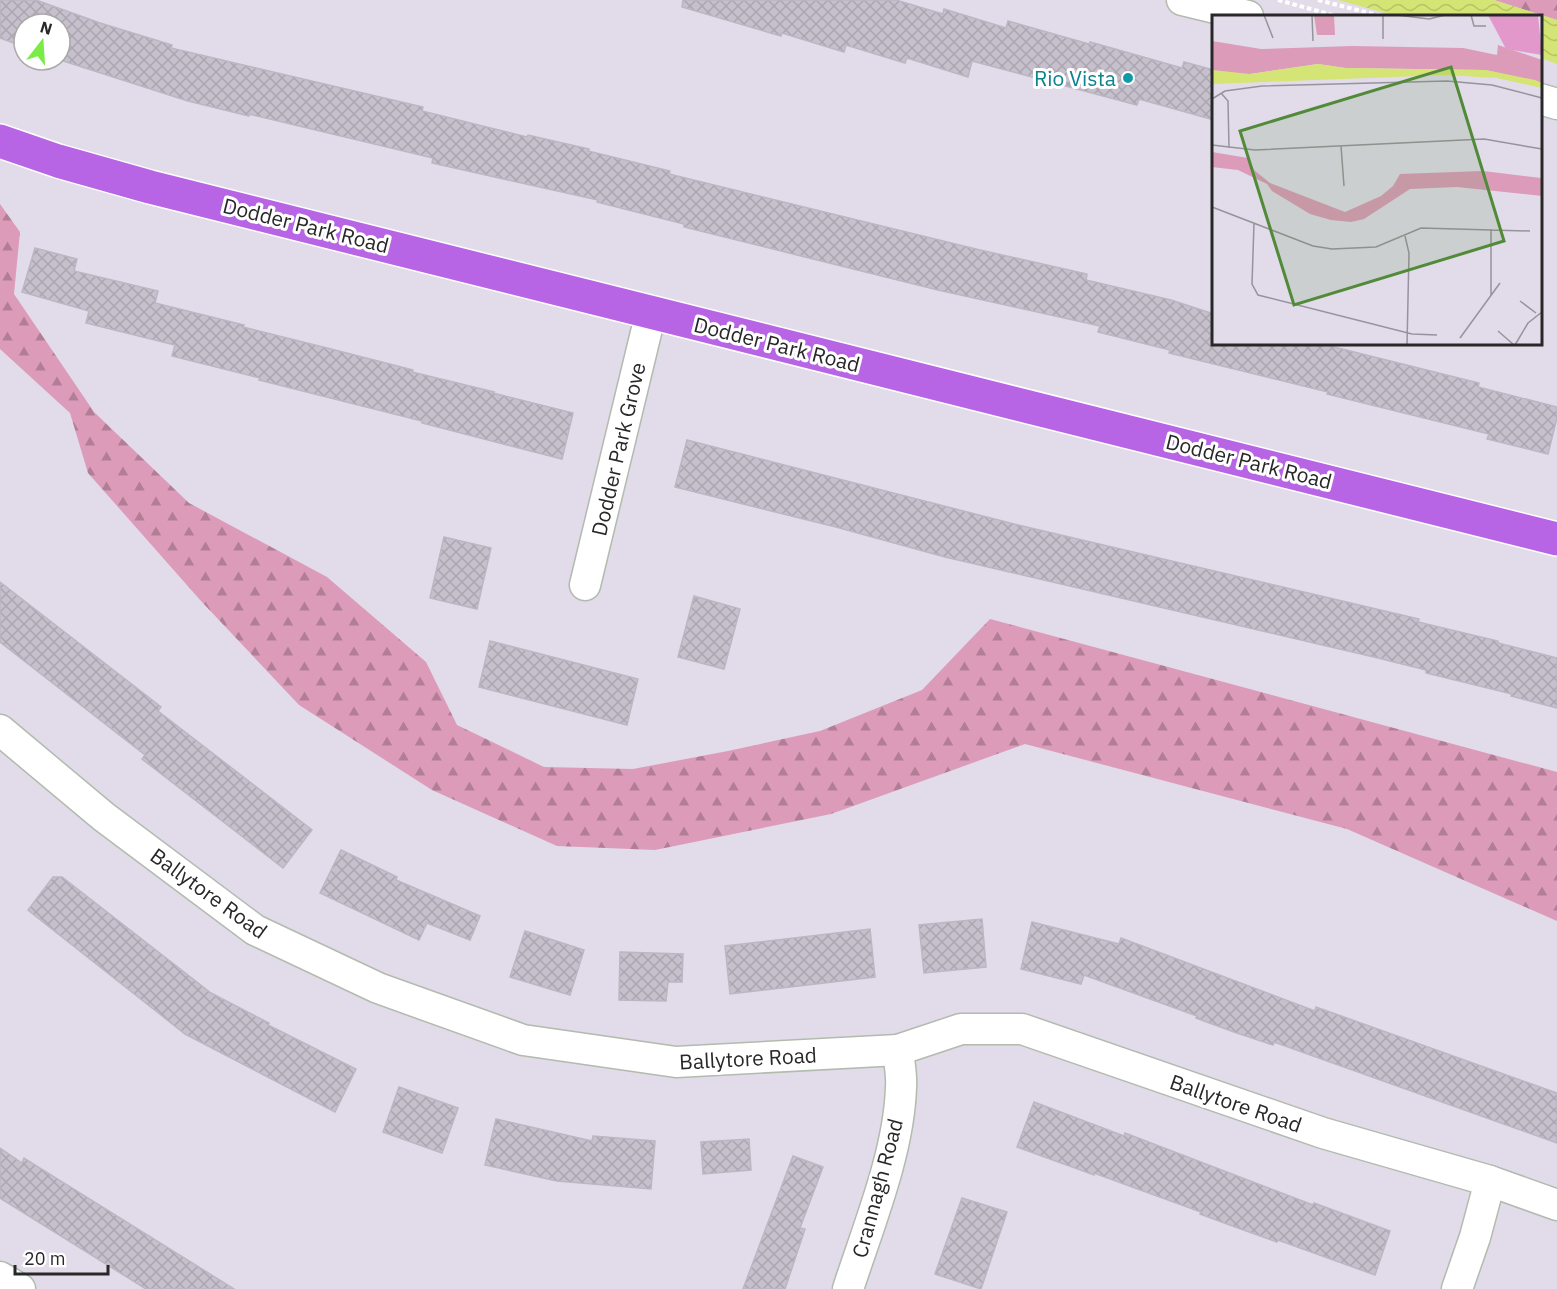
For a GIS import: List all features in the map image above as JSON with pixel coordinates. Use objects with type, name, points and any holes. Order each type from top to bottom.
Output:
[{"type":"main road","name":"Dodder Park Road","points":[[0,141],[58,161],[150,186],[1557,539]]},
{"type":"street","points":[[1182,0],[1244,15]]},
{"type":"street","points":[[1542,100],[1557,104]]},
{"type":"street","name":"Dodder Park Grove","points":[[585,585],[651,312]]},
{"type":"street","name":"Ballytore Road","points":[[0,730],[104,817],[255,930],[378,988],[523,1040],[676,1062],[898,1050],[961,1029],[1022,1029],[1323,1133],[1490,1181],[1557,1205]]},
{"type":"street","name":"Crannagh Road","points":[[848,1289],[885,1175],[898,1119],[902,1086],[898,1050]]},
{"type":"street","points":[[1457,1289],[1475,1237],[1490,1181]]},
{"type":"street","points":[[0,1277],[20,1289]]},
{"type":"path","points":[[1278,0],[1332,15]]},
{"type":"path","points":[[1318,0],[1377,15]]},
{"type":"green space","points":[[1494,0],[1557,0],[1557,20]]},
{"type":"green space","points":[[0,204],[20,232],[14,294],[94,412],[189,503],[327,577],[426,662],[457,725],[544,767],[633,769],[820,731],[922,690],[990,619],[1557,772],[1557,921],[1347,829],[1025,744],[831,814],[655,850],[557,846],[432,790],[299,705],[201,601],[88,473],[70,413],[0,349]]},
{"type":"water","points":[[1338,0],[1494,0],[1541,15],[1392,15]]},
{"type":"water","points":[[1542,15],[1557,20],[1557,64],[1542,58]]},
{"type":"building","points":[[0,0],[36,0],[69,12],[12,12],[12,42],[0,38]]},
{"type":"building","points":[[683,0],[896,0],[943,14],[944,9],[1006,28],[1008,21],[1182,68],[1184,62],[1212,69],[1212,119],[1139,99],[1137,105],[972,61],[968,77],[907,58],[905,63],[846,45],[844,52],[682,7]]},
{"type":"building","points":[[72,13],[172,45],[171,48],[423,107],[422,111],[527,137],[528,135],[589,149],[588,151],[670,171],[669,174],[1087,274],[1086,280],[1171,300],[1212,313],[1212,345],[1326,345],[1479,383],[1478,387],[1557,407],[1557,418],[1548,454],[1487,439],[1489,434],[1169,353],[1170,350],[1098,332],[1100,326],[938,290],[684,227],[684,224],[597,202],[598,200],[432,163],[433,158],[188,101],[72,64]]},
{"type":"building","points":[[35,248],[77,259],[74,271],[158,291],[155,303],[573,413],[562,459],[172,356],[175,345],[86,323],[89,311],[22,292]]},
{"type":"building","points":[[687,440],[1018,525],[1419,619],[1418,622],[1557,658],[1557,708],[1511,696],[1512,694],[1426,673],[1426,670],[945,557],[675,487]]},
{"type":"building","points":[[444,537],[491,548],[477,609],[430,598]]},
{"type":"building","points":[[0,582],[161,707],[158,711],[312,830],[283,868],[142,759],[145,755],[0,642]]},
{"type":"building","points":[[694,596],[740,609],[724,669],[678,657]]},
{"type":"building","points":[[490,641],[638,679],[627,725],[479,687]]},
{"type":"building","points":[[341,850],[397,877],[396,880],[480,916],[470,940],[427,923],[419,940],[320,893]]},
{"type":"building","points":[[53,877],[62,877],[211,993],[269,1023],[268,1025],[356,1069],[335,1112],[185,1034],[28,910]]},
{"type":"building","points":[[982,919],[986,967],[924,973],[919,925]]},
{"type":"building","points":[[1032,922],[1119,944],[1121,938],[1315,1011],[1316,1007],[1557,1093],[1557,1143],[1274,1042],[1273,1045],[1234,1032],[1196,1018],[1197,1016],[1084,975],[1081,984],[1021,969]]},
{"type":"building","points":[[870,929],[875,977],[730,994],[725,946]]},
{"type":"building","points":[[525,931],[584,950],[570,995],[510,977]]},
{"type":"building","points":[[620,952],[683,954],[682,982],[668,982],[666,1001],[619,1000]]},
{"type":"building","points":[[399,1087],[458,1108],[442,1153],[383,1132]]},
{"type":"building","points":[[1034,1102],[1124,1136],[1125,1133],[1313,1205],[1314,1203],[1390,1231],[1375,1275],[1278,1240],[1277,1242],[1200,1214],[1201,1212],[1017,1147]]},
{"type":"building","points":[[496,1119],[592,1141],[593,1136],[655,1141],[651,1189],[557,1181],[485,1165]]},
{"type":"building","points":[[749,1139],[751,1170],[703,1174],[701,1142]]},
{"type":"building","points":[[0,1148],[22,1163],[24,1158],[234,1289],[146,1289],[0,1198]]},
{"type":"building","points":[[793,1156],[823,1167],[800,1228],[805,1229],[785,1289],[743,1289]]},
{"type":"building","points":[[962,1198],[1007,1212],[981,1289],[935,1274]]},
{"type":"place","name":"Rio Vista","points":[[1128,78]]}]
